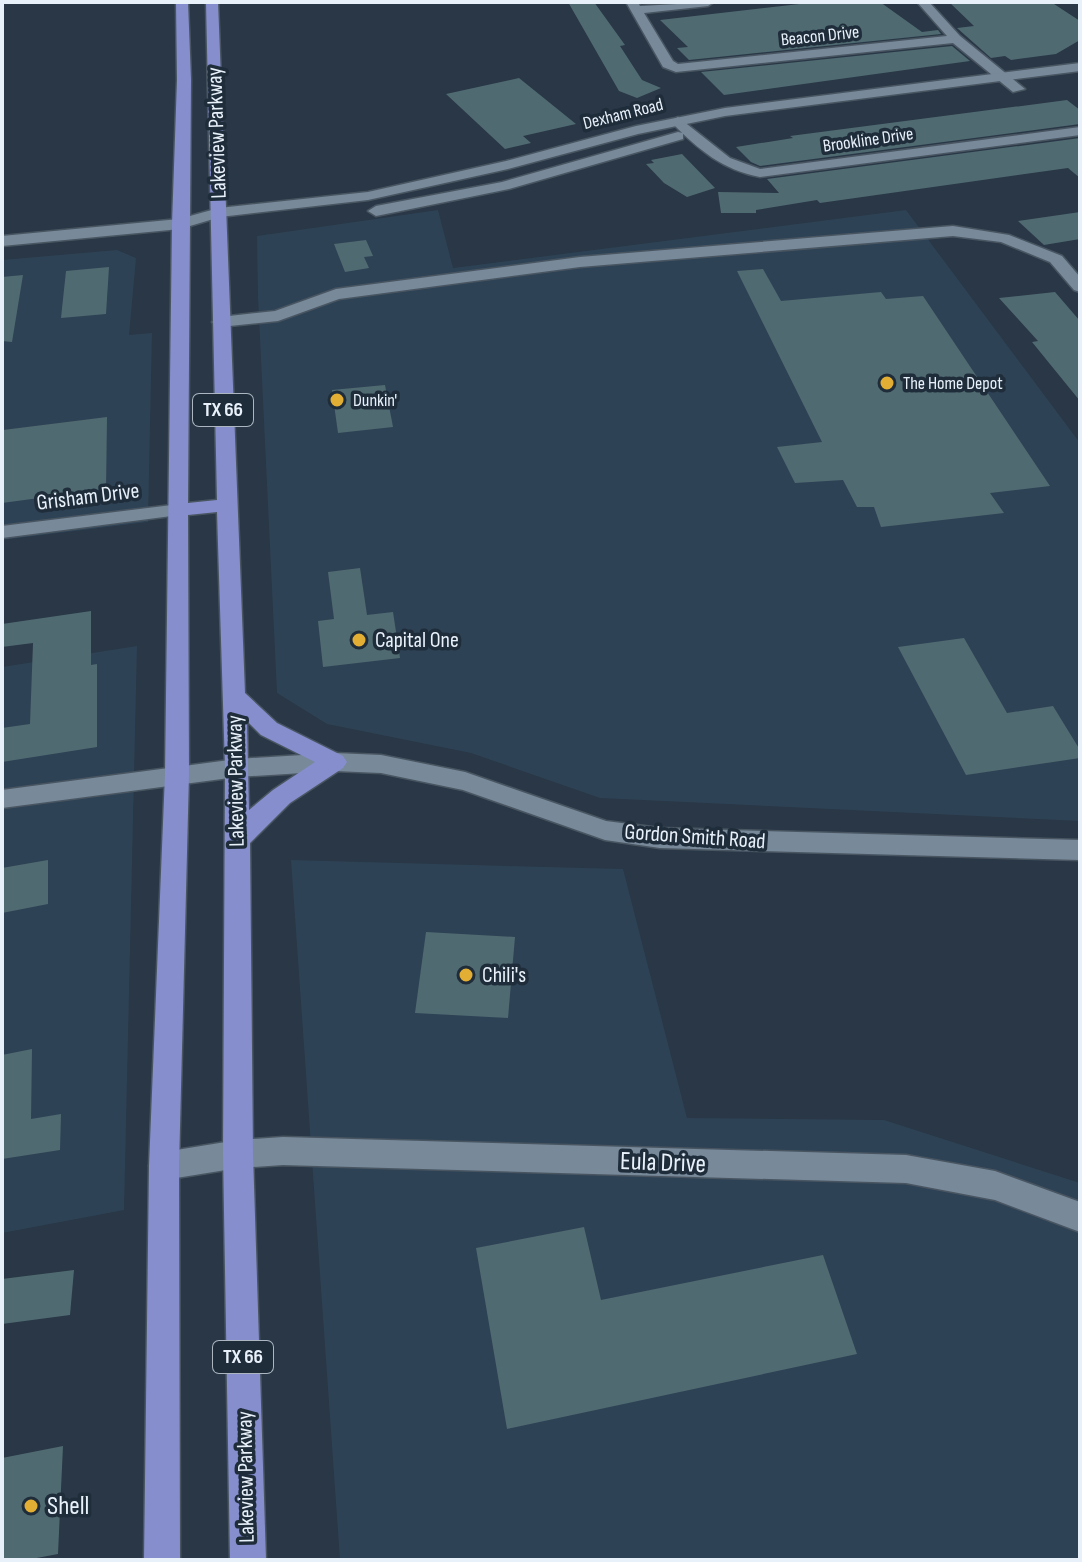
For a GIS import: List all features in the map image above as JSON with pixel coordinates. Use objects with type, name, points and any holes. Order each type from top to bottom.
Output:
[{"type":"main road","name":"Lakeview Parkway","points":[[162,1560],[164,1166],[177,774],[180,224],[184,80],[182,2]]},
{"type":"main road","name":"Lakeview Parkway","points":[[212,2],[226,505],[236,697],[238,1154],[248,1560]]},
{"type":"main road","points":[[180,510],[226,505]]},
{"type":"main road","points":[[236,697],[269,729],[335,762]]},
{"type":"main road","points":[[237,841],[272,801],[296,783],[335,762]]},
{"type":"street","points":[[635,6],[708,2]]},
{"type":"street","points":[[923,2],[956,39],[1018,89]]},
{"type":"street","name":"Beacon Drive","points":[[635,6],[668,64],[689,69],[956,39]]},
{"type":"street","name":"Dexham Road","points":[[219,220],[411,188],[678,121],[789,102],[1080,67]]},
{"type":"street","name":"Dexham Road","points":[[2,241],[219,220],[363,213],[445,199],[689,133],[789,116],[1080,81]]},
{"type":"street","name":"Brookline Drive","points":[[678,121],[727,163],[740,171],[760,173],[1080,131]]},
{"type":"street","points":[[220,322],[278,316],[336,294],[566,263],[902,233],[953,231],[1004,238],[1056,259],[1079,283]]},
{"type":"street","points":[[1056,259],[1080,256]]},
{"type":"street","name":"Grisham Drive","points":[[2,532],[180,510]]},
{"type":"street","name":"Gordon Smith Road","points":[[2,799],[237,768],[335,762],[381,764],[465,781],[605,830],[660,838],[1080,850]]},
{"type":"street","name":"Eula Drive","points":[[164,1166],[238,1154],[283,1151],[906,1169],[1005,1187],[1080,1217]]},
{"type":"shaded area","points":[[438,210],[453,268],[906,210],[1080,443],[1080,821],[600,798],[471,753],[327,724],[277,693],[257,236]]},
{"type":"shaded area","points":[[117,250],[136,258],[129,335],[152,333],[148,522],[2,540],[2,260]]},
{"type":"shaded area","points":[[137,646],[124,1210],[2,1233],[2,667]]},
{"type":"shaded area","points":[[291,860],[623,869],[687,1118],[884,1120],[1080,1183],[1080,1560],[340,1560]]},
{"type":"building","points":[[568,2],[594,2],[625,45],[620,46],[642,80],[661,88],[637,98],[619,91]]},
{"type":"building","points":[[817,2],[880,2],[922,32],[938,30],[941,34],[689,60],[677,48],[688,47],[660,20]]},
{"type":"building","points":[[949,2],[1051,2],[1080,21],[1080,40],[1056,54],[1011,60],[1005,56],[991,58],[957,28],[974,26]]},
{"type":"building","points":[[952,46],[970,61],[724,95],[701,72]]},
{"type":"building","points":[[519,78],[576,124],[523,136],[531,143],[505,149],[446,94]]},
{"type":"building","points":[[1067,100],[1080,110],[1080,124],[760,166],[751,162],[736,147],[793,138],[790,136]]},
{"type":"building","points":[[1080,138],[1080,178],[1068,168],[820,203],[817,200],[756,210],[756,213],[721,213],[718,192],[779,193],[767,179]]},
{"type":"building","points":[[682,154],[715,188],[687,197],[664,183],[646,164],[654,163],[651,160]]},
{"type":"building","points":[[1080,212],[1080,239],[1044,245],[1018,221]]},
{"type":"building","points":[[366,240],[373,256],[364,257],[369,268],[345,272],[334,244]]},
{"type":"building","points":[[109,267],[106,314],[61,318],[66,271]]},
{"type":"building","name":"The Home Depot","points":[[763,269],[781,301],[881,292],[886,299],[923,296],[1050,486],[990,493],[1004,513],[881,527],[874,507],[857,507],[843,480],[795,483],[777,447],[822,442],[737,271]]},
{"type":"building","points":[[23,275],[12,342],[2,341],[2,277]]},
{"type":"building","points":[[1055,292],[1080,321],[1080,401],[1032,342],[1038,341],[999,298]]},
{"type":"building","points":[[385,385],[393,427],[338,433],[332,390]]},
{"type":"building","points":[[107,417],[106,489],[2,503],[3,430]]},
{"type":"building","name":"Capital One","points":[[360,568],[367,615],[393,612],[400,658],[323,667],[318,621],[334,619],[328,572]]},
{"type":"building","points":[[91,611],[91,665],[97,664],[97,747],[2,762],[2,728],[30,724],[33,643],[2,647],[2,624]]},
{"type":"building","points":[[964,638],[1007,713],[1053,706],[1080,750],[1080,758],[966,775],[898,647]]},
{"type":"building","points":[[48,860],[48,904],[2,913],[2,868]]},
{"type":"building","name":"Chili's","points":[[426,932],[515,937],[508,1018],[415,1013]]},
{"type":"building","points":[[32,1049],[31,1119],[61,1114],[60,1150],[2,1159],[2,1055]]},
{"type":"building","points":[[584,1227],[601,1300],[823,1255],[857,1354],[507,1429],[476,1248]]},
{"type":"building","points":[[74,1270],[70,1315],[2,1324],[2,1279]]},
{"type":"building","name":"Shell","points":[[63,1446],[58,1554],[26,1560],[2,1560],[2,1458]]},
{"type":"place","name":"The Home Depot","points":[[887,383]]},
{"type":"place","name":"Dunkin'","points":[[337,400]]},
{"type":"place","name":"Capital One","points":[[359,640]]},
{"type":"place","name":"Chili's","points":[[466,975]]},
{"type":"place","name":"Shell","points":[[31,1506]]}]
